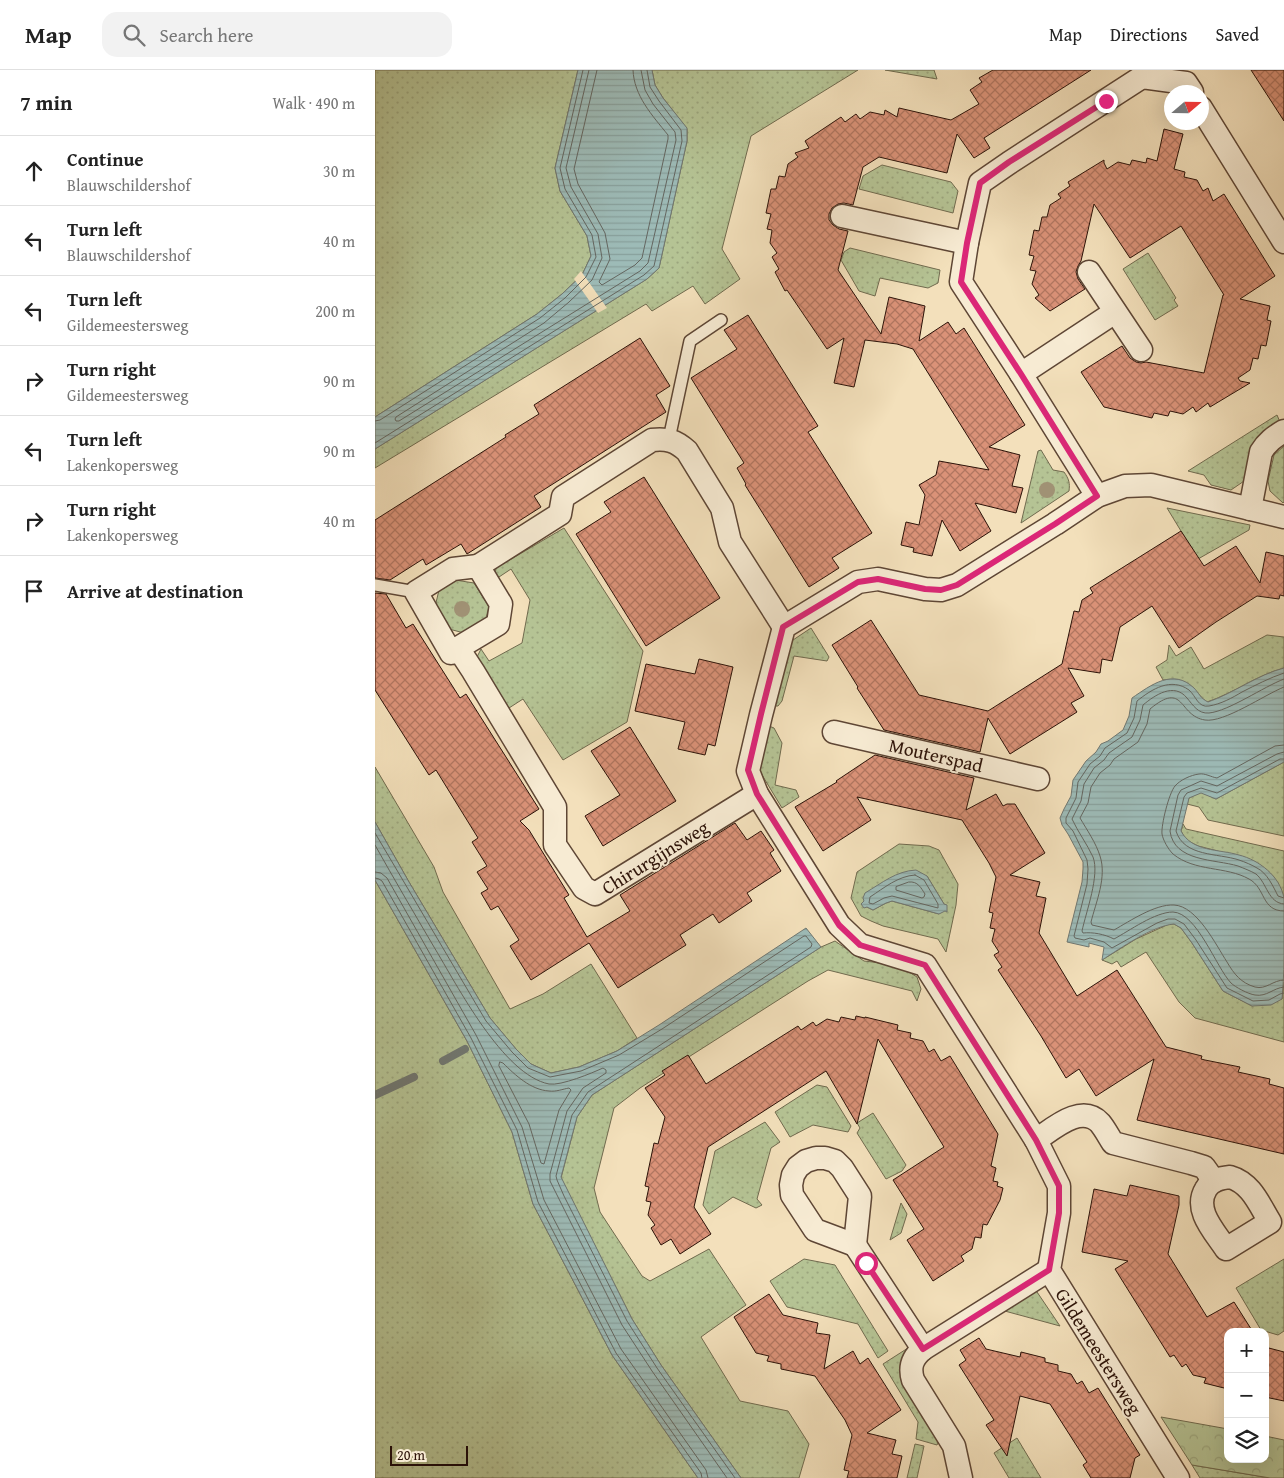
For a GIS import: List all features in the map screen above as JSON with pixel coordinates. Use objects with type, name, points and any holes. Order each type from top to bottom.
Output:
[{"type":"street","points":[[1097,496],[961,282],[980,183],[1009,162],[1142,77],[1187,83],[1188,85]]},
{"type":"street","points":[[1209,121],[1284,242]]},
{"type":"street","points":[[841,216],[967,243]]},
{"type":"street","points":[[1089,272],[1141,350]]},
{"type":"street","points":[[1021,374],[1115,312]]},
{"type":"street","points":[[1250,509],[1261,452],[1271,439],[1284,431]]},
{"type":"street","points":[[416,592],[453,569],[478,566],[560,514],[563,497],[653,440],[662,438],[680,444],[687,451],[722,508],[730,542],[783,627],[858,582],[878,579],[925,589],[941,590],[957,585],[1097,496],[1125,486],[1151,485],[1284,517]]},
{"type":"street","points":[[458,648],[498,624],[501,604],[478,566]]},
{"type":"street","name":"Chirurgijnsweg","points":[[416,592],[451,653],[458,648],[555,807],[555,845],[584,888],[595,894],[757,794]]},
{"type":"street","name":"Gildemeestersweg","points":[[783,627],[748,770],[757,794],[839,925],[860,945],[925,965],[1036,1140],[1059,1186],[1059,1213],[1049,1270],[1178,1478]]},
{"type":"street","name":"Mouterspad","points":[[834,732],[1038,779]]},
{"type":"street","points":[[1036,1140],[1072,1118],[1087,1116],[1100,1124],[1113,1143],[1191,1162],[1204,1167],[1214,1181]]},
{"type":"street","points":[[855,1245],[923,1349]]},
{"type":"street","points":[[961,1478],[954,1446],[913,1380],[911,1365],[914,1358],[923,1349],[1049,1270]]},
{"type":"lane","points":[[669,439],[690,341],[721,320]]},
{"type":"lane","points":[[375,585],[416,592]]},
{"type":"green space","points":[[375,70],[578,70],[555,168],[560,191],[587,236],[591,256],[582,275],[537,314],[375,417]]},
{"type":"green space","points":[[652,70],[858,70],[751,136],[722,249],[740,279],[705,304],[693,286],[652,311],[646,304],[375,468],[375,449],[647,279],[659,268],[687,141],[687,129],[655,85]]},
{"type":"green space","points":[[885,70],[934,70],[937,79]]},
{"type":"green space","points":[[882,165],[951,182],[958,191],[953,213],[859,189],[863,176]]},
{"type":"green space","points":[[850,248],[940,270],[938,283],[928,288],[880,278],[875,296],[859,291],[841,260],[844,252]]},
{"type":"green space","points":[[1148,253],[1176,298],[1174,300],[1178,306],[1155,320],[1123,269]]},
{"type":"green space","points":[[1277,415],[1280,422],[1247,479],[1231,490],[1211,485],[1204,475],[1188,471]]},
{"type":"green space","points":[[1284,446],[1283,503],[1270,491],[1268,481],[1274,455]]},
{"type":"green space","points":[[1041,450],[1053,470],[1064,472],[1069,481],[1069,491],[1021,523],[1038,451]]},
{"type":"green space","points":[[1167,508],[1250,525],[1249,530],[1198,559]]},
{"type":"green space","points":[[564,528],[643,651],[627,722],[563,760],[523,699],[509,708],[477,657],[481,649],[489,661],[522,643],[530,600],[511,569],[499,577],[495,576],[496,568]]},
{"type":"green space","points":[[455,580],[474,583],[489,607],[486,618],[464,633],[449,629],[435,607],[439,590]]},
{"type":"green space","points":[[811,628],[829,657],[827,661],[794,656],[782,701],[778,706],[773,706],[790,642]]},
{"type":"green space","points":[[1267,635],[1284,637],[1284,668],[1264,675],[1207,702],[1185,682],[1163,680],[1156,667],[1167,660],[1169,645],[1176,656],[1191,647],[1204,669]]},
{"type":"green space","points":[[769,726],[774,728],[782,743],[775,785],[796,790],[799,797],[782,808],[759,770]]},
{"type":"green space","points":[[1284,762],[1284,836],[1208,820],[1199,807],[1187,804],[1189,798],[1201,792],[1216,799]]},
{"type":"green space","points":[[375,767],[434,867],[443,892],[510,1009],[543,994],[591,964],[637,1038],[617,1051],[579,1067],[551,1073],[531,1064],[516,1049],[490,1018],[375,822]]},
{"type":"green space","points":[[1183,824],[1186,829],[1284,851],[1284,898],[1280,887],[1218,851],[1198,846],[1186,840],[1181,831]]},
{"type":"green space","points":[[899,844],[929,846],[939,850],[958,884],[956,905],[946,952],[938,939],[883,926],[861,916],[851,898],[857,872]],"holes":[[[927,876],[944,904],[939,914],[892,901],[873,910],[861,904],[864,901]]]},
{"type":"green space","points":[[375,880],[467,1041],[512,1132],[533,1204],[612,1355],[698,1478],[375,1478]]},
{"type":"green space","points":[[1169,924],[1174,924],[1181,928],[1223,991],[1252,1006],[1282,999],[1284,982],[1284,1042],[1195,1018],[1179,1002],[1146,952],[1121,967],[1117,961],[1112,964],[1102,960],[1136,939]]},
{"type":"green space","points":[[835,941],[864,961],[898,965],[917,977],[921,989],[917,1001],[912,991],[828,970],[808,981],[640,1088],[614,1108],[594,1188],[600,1212],[642,1276],[650,1281],[709,1249],[746,1305],[701,1337],[740,1401],[788,1411],[809,1444],[799,1478],[741,1478],[661,1365],[632,1319],[561,1178],[577,1117],[592,1095],[821,947]]},
{"type":"green space","points":[[817,1085],[827,1087],[851,1126],[848,1132],[813,1125],[790,1137],[775,1112]]},
{"type":"green space","points":[[873,1113],[906,1165],[902,1171],[886,1179],[857,1133],[860,1128],[857,1123]]},
{"type":"green space","points":[[765,1122],[780,1142],[771,1148],[757,1199],[762,1205],[756,1208],[733,1197],[709,1214],[703,1205],[715,1151]]},
{"type":"green space","points":[[901,1203],[907,1214],[901,1233],[890,1240]]},
{"type":"green space","points":[[804,1259],[835,1265],[888,1351],[878,1358],[858,1324],[787,1307],[770,1281]]},
{"type":"green space","points":[[1284,1259],[1284,1331],[1278,1335],[1269,1332],[1269,1328],[1260,1328],[1236,1288]]},
{"type":"green space","points":[[1035,1289],[1060,1326],[1001,1310]]},
{"type":"green space","points":[[908,1348],[901,1380],[939,1441],[937,1445],[916,1439],[918,1422],[883,1364]]},
{"type":"green space","points":[[1161,1417],[1224,1428],[1224,1463],[1269,1463],[1269,1437],[1284,1440],[1284,1478],[1270,1478],[1192,1465]]},
{"type":"green space","points":[[1017,1438],[1041,1478],[1009,1478],[994,1453]]},
{"type":"green space","points":[[915,1444],[924,1446],[917,1478],[907,1478]]},
{"type":"green space","points":[[1192,1465],[1270,1478],[1200,1478]]},
{"type":"water","points":[[578,70],[652,70],[655,85],[687,128],[687,141],[659,268],[647,279],[375,449],[375,417],[537,314],[582,275],[591,256],[587,236],[560,191],[555,168]]},
{"type":"water","points":[[1284,668],[1284,762],[1216,799],[1201,793],[1189,798],[1181,831],[1192,843],[1199,846],[1247,857],[1267,870],[1278,883],[1284,898],[1282,999],[1271,1005],[1252,1006],[1223,991],[1192,943],[1181,928],[1174,924],[1147,933],[1102,960],[1104,947],[1089,943],[1089,947],[1067,942],[1082,882],[1083,862],[1060,818],[1071,796],[1073,780],[1086,761],[1096,752],[1101,744],[1123,730],[1129,716],[1132,698],[1154,684],[1170,679],[1178,679],[1194,688],[1208,702],[1264,675]]},
{"type":"water","points":[[375,822],[490,1018],[531,1064],[551,1073],[579,1067],[617,1051],[806,928],[821,947],[592,1095],[577,1117],[561,1177],[632,1319],[661,1365],[741,1478],[698,1478],[612,1355],[533,1204],[512,1132],[467,1041],[375,880]]},
{"type":"water","points":[[916,870],[927,876],[944,904],[947,905],[947,912],[939,914],[892,901],[873,910],[867,907],[864,908],[861,904],[864,901],[865,893],[896,875]]},
{"type":"pier","points":[[581,271],[607,308],[598,313],[574,279]]},
{"type":"building","points":[[993,70],[1091,70],[984,138],[990,148],[974,158],[957,134],[947,173],[879,157],[863,167],[853,205],[838,204],[832,208],[829,214],[829,220],[833,225],[848,231],[838,270],[881,334],[889,297],[925,306],[919,341],[948,322],[956,334],[964,328],[1025,425],[989,447],[1020,455],[1012,486],[1023,488],[1016,513],[975,503],[991,531],[960,551],[942,520],[932,556],[913,552],[914,548],[901,545],[906,522],[919,525],[925,495],[919,485],[936,475],[939,461],[989,470],[913,349],[897,344],[865,340],[854,387],[834,383],[844,338],[827,349],[787,290],[785,291],[775,272],[779,269],[772,257],[777,253],[770,243],[772,230],[767,229],[771,214],[766,213],[771,189],[776,189],[779,176],[785,177],[788,164],[798,157],[795,153],[809,148],[805,141],[841,117],[845,122],[856,114],[860,119],[870,112],[884,115],[885,110],[897,117],[899,108],[951,120],[979,104],[970,90],[982,82],[979,78]]},
{"type":"building","points":[[1251,70],[1284,70],[1284,121]]},
{"type":"building","points":[[1164,129],[1183,134],[1174,169],[1185,172],[1184,177],[1197,180],[1203,191],[1208,188],[1213,201],[1224,194],[1275,276],[1240,299],[1270,306],[1267,320],[1271,321],[1266,346],[1261,345],[1258,359],[1253,358],[1250,370],[1238,378],[1240,381],[1250,383],[1210,407],[1208,403],[1196,412],[1193,407],[1183,414],[1170,411],[1168,416],[1154,413],[1152,418],[1104,407],[1081,372],[1122,346],[1130,358],[1136,362],[1146,362],[1204,373],[1224,295],[1181,226],[1130,258],[1094,204],[1081,261],[1076,272],[1078,279],[1085,289],[1050,311],[1035,298],[1039,295],[1032,284],[1036,271],[1030,270],[1034,256],[1029,255],[1034,230],[1039,231],[1042,217],[1047,217],[1050,205],[1061,198],[1058,194],[1070,186],[1068,182],[1104,160],[1107,169],[1118,162],[1130,165],[1132,160],[1146,163],[1147,158],[1157,161]]},
{"type":"building","points":[[748,315],[818,426],[808,432],[872,533],[832,558],[839,568],[809,587],[745,485],[737,468],[744,463],[691,378],[737,349],[724,330]]},
{"type":"building","points":[[640,338],[670,386],[656,395],[666,412],[534,496],[541,507],[467,554],[461,544],[426,565],[423,559],[390,580],[375,578],[375,520],[506,437],[505,435],[539,414],[534,405]]},
{"type":"building","points":[[644,477],[720,598],[646,646],[576,534],[611,512],[604,502]]},
{"type":"building","points":[[1181,531],[1204,566],[1236,546],[1260,583],[1266,552],[1284,556],[1284,596],[1280,595],[1279,599],[1257,596],[1179,648],[1152,606],[1120,627],[1112,661],[1102,659],[1100,673],[1068,668],[1084,696],[1071,703],[1077,712],[1010,754],[988,718],[980,752],[884,730],[832,645],[871,620],[919,695],[988,711],[1062,664],[1074,611],[1079,612],[1082,600],[1093,593],[1090,588]]},
{"type":"building","points":[[375,593],[386,594],[406,628],[413,624],[460,698],[466,694],[539,809],[520,821],[529,830],[569,895],[564,898],[587,937],[630,911],[620,895],[735,823],[747,840],[761,831],[774,850],[770,853],[781,871],[747,893],[752,901],[719,923],[713,914],[680,935],[686,945],[618,988],[589,943],[531,980],[510,946],[519,940],[498,906],[491,910],[481,893],[488,889],[477,872],[487,866],[472,842],[478,838],[436,770],[429,775],[375,690]]},
{"type":"building","points":[[699,659],[733,667],[715,746],[708,744],[705,755],[678,749],[685,722],[635,711],[646,664],[695,674]]},
{"type":"building","points":[[630,727],[676,801],[603,846],[585,816],[620,795],[591,751]]},
{"type":"building","points":[[875,755],[974,778],[966,810],[996,794],[1003,806],[1015,804],[1045,853],[1010,875],[1040,882],[1036,896],[1046,898],[1039,933],[1077,996],[1117,970],[1166,1047],[1202,1056],[1201,1059],[1240,1067],[1238,1072],[1270,1079],[1269,1084],[1284,1088],[1284,1154],[1137,1120],[1154,1059],[1096,1096],[1079,1069],[1066,1078],[998,970],[1002,967],[994,955],[999,952],[992,941],[995,929],[990,928],[993,913],[989,912],[996,877],[962,820],[857,797],[871,820],[823,851],[795,807],[837,782]]},
{"type":"building","points":[[856,1016],[898,1025],[897,1030],[911,1033],[910,1038],[923,1041],[929,1052],[934,1049],[941,1061],[950,1056],[998,1134],[991,1166],[996,1168],[993,1181],[998,1182],[997,1186],[1003,1188],[1000,1200],[987,1225],[983,1224],[981,1238],[975,1237],[972,1249],[961,1256],[964,1261],[933,1281],[907,1240],[924,1229],[893,1180],[944,1147],[878,1039],[857,1124],[826,1071],[708,1147],[694,1207],[711,1234],[680,1254],[671,1239],[661,1245],[651,1228],[655,1225],[648,1215],[651,1202],[646,1201],[649,1187],[645,1186],[654,1143],[658,1144],[665,1117],[645,1088],[665,1075],[662,1071],[688,1055],[706,1084],[798,1026],[801,1030],[813,1022],[816,1026],[827,1019],[839,1022],[841,1017],[855,1020]]},
{"type":"building","points":[[1130,1185],[1179,1196],[1179,1205],[1168,1254],[1207,1317],[1234,1302],[1250,1328],[1224,1328],[1224,1388],[1204,1383],[1206,1378],[1193,1375],[1186,1364],[1182,1367],[1174,1355],[1170,1357],[1115,1269],[1128,1261],[1082,1252],[1094,1189],[1127,1196]]},
{"type":"building","points":[[769,1294],[783,1315],[818,1323],[816,1333],[830,1335],[824,1369],[853,1351],[860,1364],[868,1358],[901,1410],[867,1433],[896,1440],[892,1454],[902,1456],[897,1478],[847,1478],[849,1471],[844,1470],[852,1435],[845,1420],[815,1376],[781,1369],[781,1364],[767,1361],[769,1356],[756,1353],[734,1317]]},
{"type":"building","points":[[979,1338],[986,1349],[1020,1357],[1021,1352],[1045,1358],[1045,1362],[1058,1365],[1058,1371],[1071,1374],[1077,1384],[1082,1381],[1089,1393],[1098,1388],[1140,1455],[1135,1458],[1130,1478],[1091,1478],[1083,1465],[1087,1462],[1050,1404],[1020,1396],[1007,1456],[986,1425],[994,1420],[959,1365],[966,1360],[960,1350]]},
{"type":"building","points":[[1269,1348],[1284,1352],[1284,1401],[1269,1398]]},
{"type":"waterway","points":[[443,1061],[465,1049]]},
{"type":"waterway","points":[[375,1095],[414,1077]]},
{"type":"route","points":[[866,1263],[923,1349],[1049,1270],[1059,1213],[1059,1186],[1036,1140],[925,965],[860,945],[839,925],[757,794],[748,770],[783,627],[858,582],[878,579],[925,589],[941,590],[957,585],[1097,496],[961,282],[980,183],[1009,162],[1106,101]]}]
